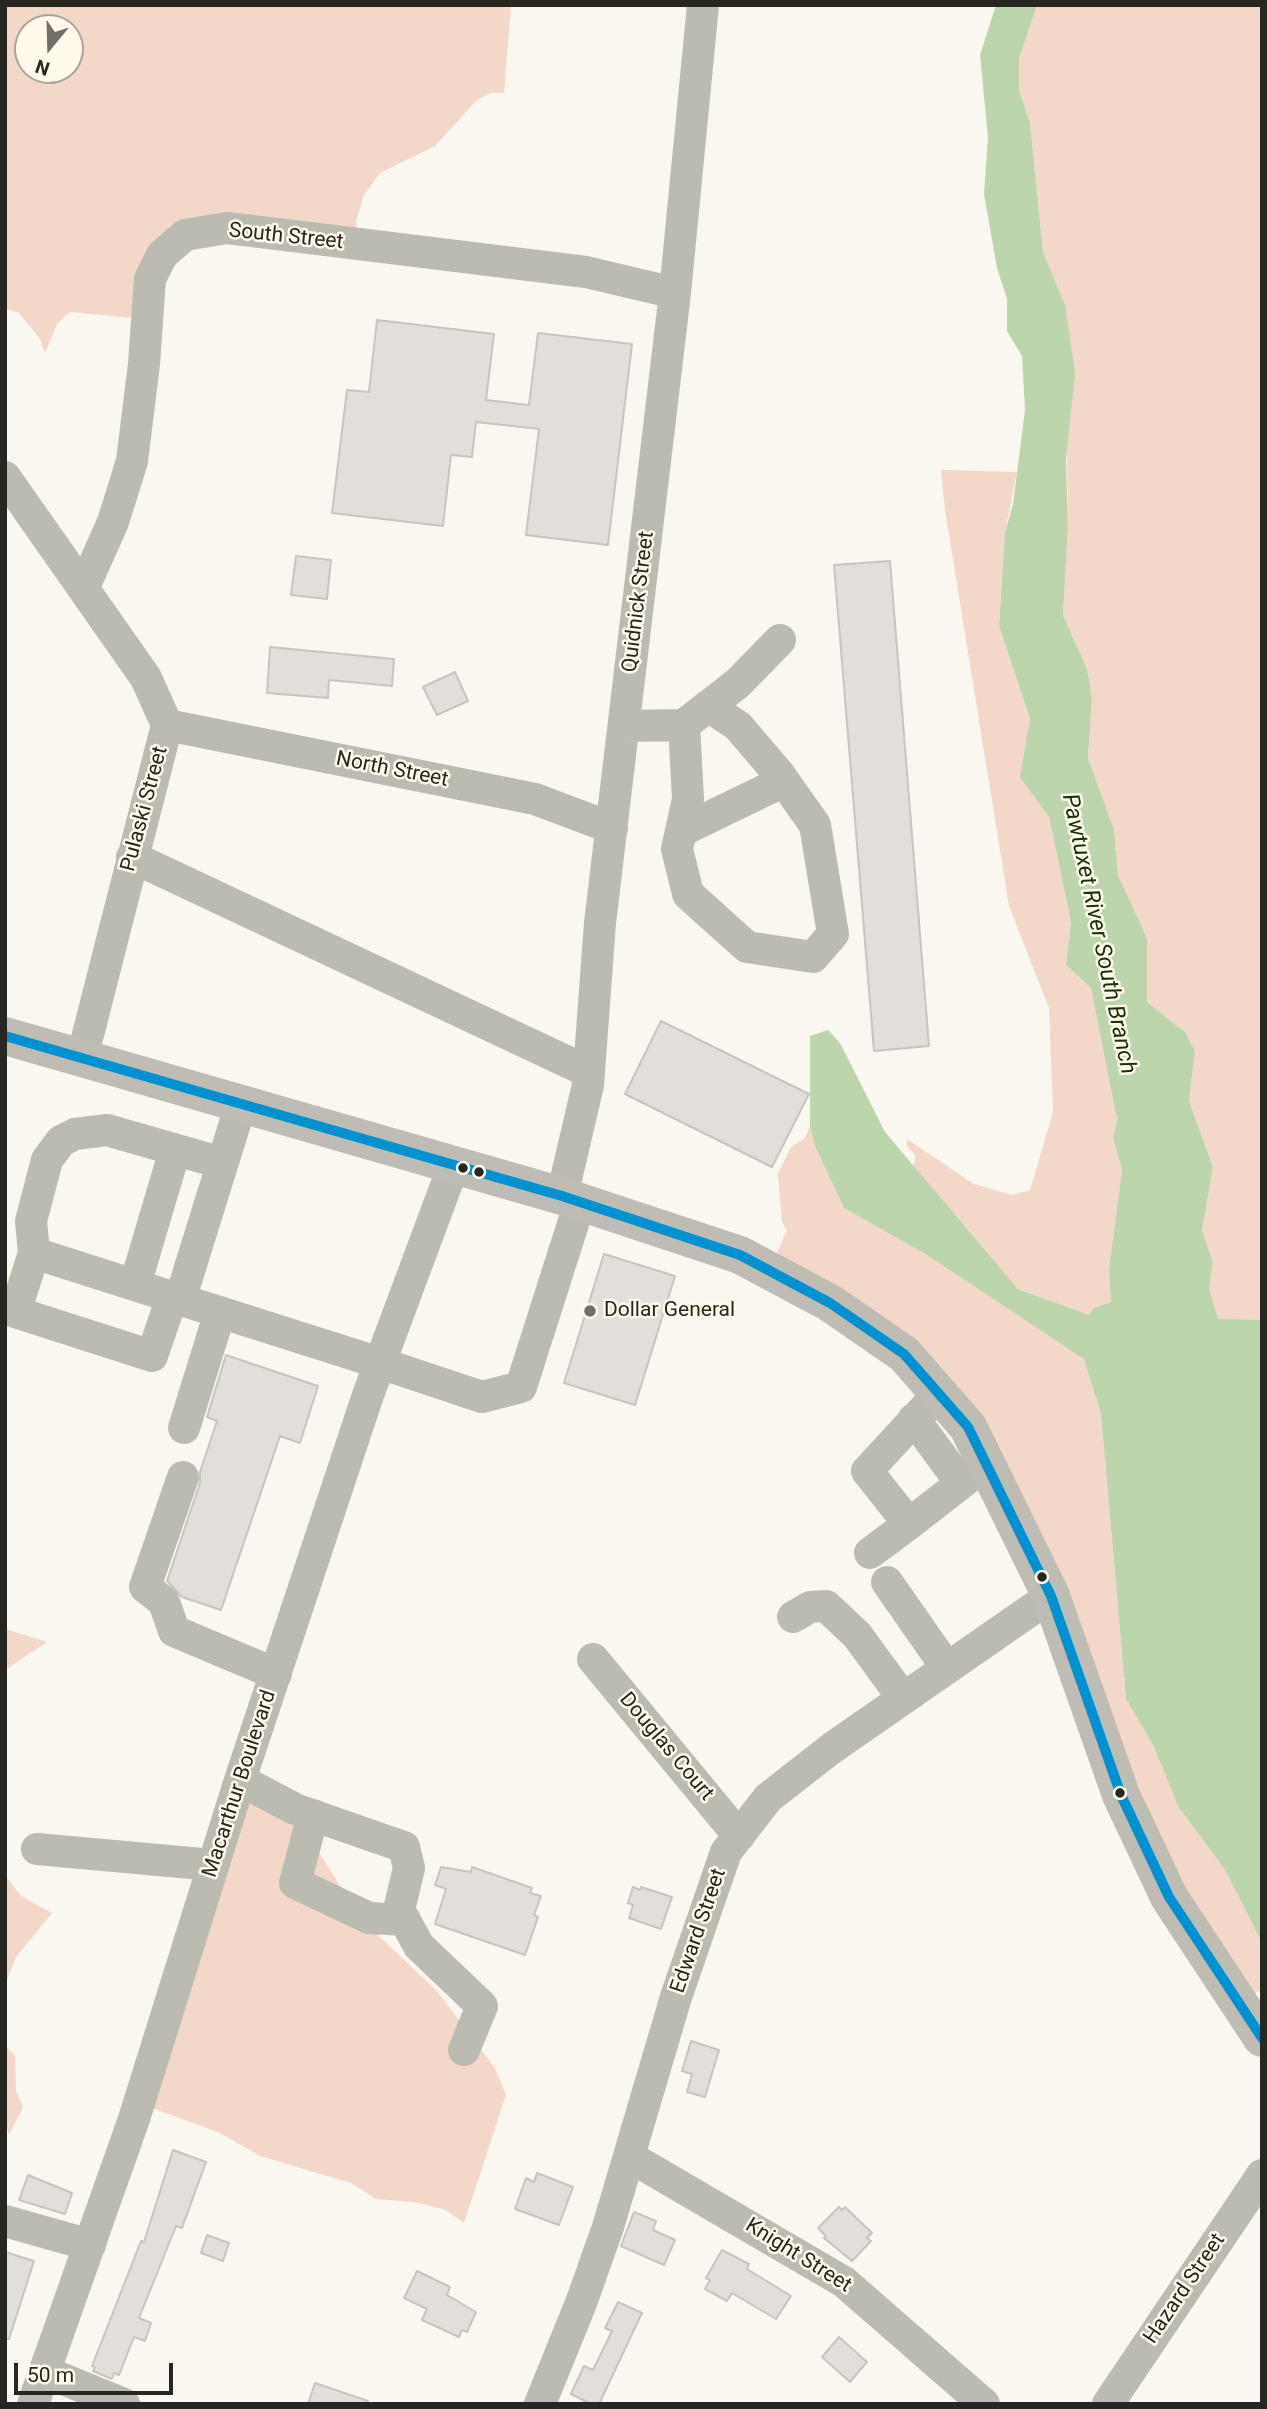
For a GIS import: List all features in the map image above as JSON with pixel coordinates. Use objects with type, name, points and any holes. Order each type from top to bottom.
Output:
[{"type":"main road","points":[[5,1036],[571,1199],[740,1255],[830,1303],[904,1354],[926,1406],[968,1427],[974,1473],[1051,1596],[1121,1795],[1163,1885],[1262,2038]]},
{"type":"street","name":"Quidnick Street","points":[[380,1363],[482,1397],[521,1387],[571,1199],[589,1072],[600,923],[675,293],[703,5]]},
{"type":"street","name":"South Street","points":[[84,587],[113,522],[132,461],[144,363],[150,279],[162,255],[185,235],[226,228],[586,272],[675,293]]},
{"type":"street","name":"Pulaski Street","points":[[5,477],[146,678],[167,725],[82,1058]]},
{"type":"street","points":[[624,726],[696,716],[738,726],[784,781],[815,825],[833,934],[813,957],[747,947],[688,894],[677,849],[688,799],[696,716],[738,683],[780,640]]},
{"type":"street","name":"North Street","points":[[167,725],[535,799],[612,828]]},
{"type":"street","points":[[681,831],[784,781]]},
{"type":"street","points":[[132,857],[589,1072]]},
{"type":"street","points":[[222,1163],[107,1130],[75,1134],[61,1141],[47,1160],[37,1190],[32,1221],[34,1253],[15,1312],[152,1356],[176,1298],[222,1163],[241,1104]]},
{"type":"street","points":[[135,1285],[175,1150]]},
{"type":"street","name":"Macarthur Boulevard","points":[[33,2404],[134,2119],[240,1780],[380,1363],[453,1167]]},
{"type":"street","points":[[34,1253],[380,1363]]},
{"type":"street","points":[[184,1428],[220,1312]]},
{"type":"street","points":[[909,1524],[867,1471],[926,1406]]},
{"type":"street","points":[[870,1553],[974,1473]]},
{"type":"street","points":[[183,1478],[145,1587],[163,1602],[174,1631],[276,1674]]},
{"type":"street","points":[[887,1582],[947,1668]]},
{"type":"street","name":"Edward Street","points":[[541,2404],[581,2303],[630,2157],[707,1902],[726,1852],[768,1798],[903,1698],[1051,1596]]},
{"type":"street","points":[[793,1617],[810,1607],[826,1605],[857,1635],[903,1698]]},
{"type":"street","name":"Douglas Court","points":[[593,1659],[739,1836]]},
{"type":"street","points":[[240,1780],[313,1815],[404,1847],[409,1868],[399,1910],[419,1946],[482,2006],[464,2050]]},
{"type":"street","points":[[313,1815],[295,1883],[369,1918],[405,1920]]},
{"type":"street","points":[[37,1849],[213,1865]]},
{"type":"street","name":"Knight Street","points":[[630,2157],[844,2282],[984,2404]]},
{"type":"street","name":"Hazard Street","points":[[1108,2404],[1262,2175]]},
{"type":"street","points":[[5,2221],[90,2245]]},
{"type":"street","points":[[46,2372],[124,2404]]},
{"type":"shaded area","points":[[5,5],[511,5],[504,93],[490,93],[477,100],[435,146],[380,173],[364,195],[356,221],[358,240],[241,225],[160,260],[144,319],[70,312],[57,324],[45,353],[40,339],[19,313],[5,309]]},
{"type":"shaded area","points":[[1037,5],[1262,5],[1262,1320],[1218,1320],[1209,1288],[1213,1261],[1202,1230],[1213,1167],[1189,1101],[1195,1052],[1186,1033],[1147,1002],[1147,938],[1118,875],[1114,829],[1088,758],[1092,698],[1087,669],[1063,615],[1068,528],[1065,305],[1043,252],[1030,122],[1019,91],[1019,59]]},
{"type":"shaded area","points":[[941,470],[1017,472],[1005,532],[999,626],[1030,719],[1021,777],[1049,817],[1071,922],[1066,965],[1106,1002],[1122,1027],[1125,1046],[1123,1091],[1113,1138],[1122,1170],[1109,1269],[1111,1302],[1095,1308],[1089,1315],[1018,1289],[913,1166],[916,1156],[907,1146],[907,1139],[974,1184],[1012,1195],[1030,1190],[1053,1112],[1049,1008],[1009,906],[945,510]]},
{"type":"shaded area","points":[[810,1126],[815,1146],[844,1208],[927,1255],[1084,1358],[1101,1414],[1126,1699],[1153,1745],[1178,1806],[1225,1870],[1262,1943],[1262,1989],[1249,1997],[1250,2024],[967,1429],[769,1270],[787,1230],[782,1222],[778,1174],[791,1147],[805,1138]]},
{"type":"shaded area","points":[[5,1629],[47,1642],[5,1670]]},
{"type":"shaded area","points":[[240,1784],[308,1835],[361,1919],[437,1991],[495,2068],[506,2095],[464,2223],[446,2210],[415,2202],[376,2199],[351,2183],[260,2156],[220,2133],[139,2103]]},
{"type":"shaded area","points":[[5,1875],[21,1896],[52,1913],[16,1957],[5,1985]]},
{"type":"shaded area","points":[[5,2045],[15,2056],[16,2091],[23,2107],[9,2135],[5,2122]]},
{"type":"water","points":[[996,5],[1037,5],[1019,59],[1019,91],[1030,122],[1043,252],[1065,305],[1075,373],[1066,460],[1068,528],[1063,615],[1087,669],[1092,698],[1088,758],[1114,829],[1118,875],[1147,938],[1147,1002],[1186,1033],[1195,1052],[1189,1101],[1213,1167],[1202,1230],[1213,1262],[1209,1288],[1218,1319],[1262,1320],[1262,1943],[1225,1870],[1178,1806],[1153,1745],[1126,1699],[1101,1414],[1084,1359],[927,1255],[844,1208],[815,1146],[810,1126],[810,1036],[828,1030],[840,1043],[885,1132],[1018,1289],[1089,1315],[1094,1308],[1111,1302],[1109,1269],[1122,1170],[1113,1138],[1123,1091],[1125,1047],[1122,1027],[1106,1002],[1066,965],[1071,922],[1049,817],[1020,777],[1030,719],[999,626],[1005,532],[1013,504],[1025,410],[1022,356],[1007,331],[1007,299],[997,268],[984,194],[988,138],[980,55]]},
{"type":"building","points":[[377,320],[494,334],[486,400],[529,405],[538,333],[632,344],[608,545],[526,535],[539,429],[522,427],[476,422],[472,457],[451,455],[443,526],[332,513],[347,390],[369,392]]},
{"type":"building","points":[[296,556],[331,560],[327,599],[291,595]]},
{"type":"building","points":[[890,561],[929,1046],[874,1051],[834,565]]},
{"type":"building","points":[[270,647],[394,659],[392,686],[329,680],[328,698],[267,693]]},
{"type":"building","points":[[455,672],[468,701],[437,715],[423,687]]},
{"type":"building","points":[[661,1021],[809,1094],[772,1167],[625,1094]]},
{"type":"building","points":[[604,1254],[675,1276],[635,1405],[564,1383]]},
{"type":"building","points":[[226,1355],[318,1386],[300,1443],[280,1436],[221,1610],[182,1597],[167,1581],[200,1483],[200,1472],[217,1421],[207,1417]]},
{"type":"building","points":[[441,1867],[471,1872],[472,1867],[532,1888],[530,1893],[541,1896],[534,1915],[538,1917],[525,1955],[435,1924],[446,1889],[435,1885]]},
{"type":"building","points":[[633,1887],[672,1897],[661,1929],[629,1918],[633,1905],[628,1903]]},
{"type":"building","points":[[691,2041],[719,2050],[705,2097],[687,2092],[692,2074],[682,2071]]},
{"type":"building","points":[[173,2150],[206,2162],[182,2228],[176,2226],[139,2318],[151,2323],[145,2341],[134,2337],[119,2375],[114,2373],[112,2379],[93,2371],[95,2367],[92,2366],[141,2241],[144,2242]]},
{"type":"building","points":[[537,2173],[573,2187],[559,2225],[515,2209],[526,2178],[534,2182]]},
{"type":"building","points":[[28,2175],[72,2193],[65,2214],[19,2200]]},
{"type":"building","points":[[839,2207],[842,2210],[845,2207],[872,2233],[867,2238],[871,2241],[852,2261],[824,2238],[826,2236],[818,2228]]},
{"type":"building","points":[[634,2212],[656,2221],[653,2230],[675,2240],[664,2265],[621,2246]]},
{"type":"building","points":[[207,2235],[229,2243],[223,2261],[201,2253]]},
{"type":"building","points":[[722,2250],[749,2264],[747,2269],[791,2296],[776,2319],[732,2293],[727,2301],[705,2289],[710,2280],[706,2278]]},
{"type":"building","points":[[5,2252],[34,2261],[9,2339],[5,2339]]},
{"type":"building","points":[[417,2271],[450,2287],[447,2295],[476,2312],[467,2332],[462,2330],[459,2337],[422,2320],[427,2309],[404,2298]]},
{"type":"building","points":[[618,2302],[642,2313],[599,2404],[591,2404],[571,2394],[584,2366],[593,2370],[612,2331],[605,2328]]},
{"type":"building","points":[[839,2337],[867,2362],[850,2382],[822,2357]]},
{"type":"building","points":[[315,2383],[368,2401],[367,2404],[308,2404]]},
{"type":"waterway","name":"Pawtuxet River South Branch","points":[[1107,970],[1134,1107]]},
{"type":"transit line","points":[[5,1036],[562,1196],[740,1255],[830,1303],[904,1354],[968,1427],[1051,1596],[1121,1795],[1169,1897],[1262,2038]]},
{"type":"place","name":"Dollar General","points":[[590,1311]]}]
